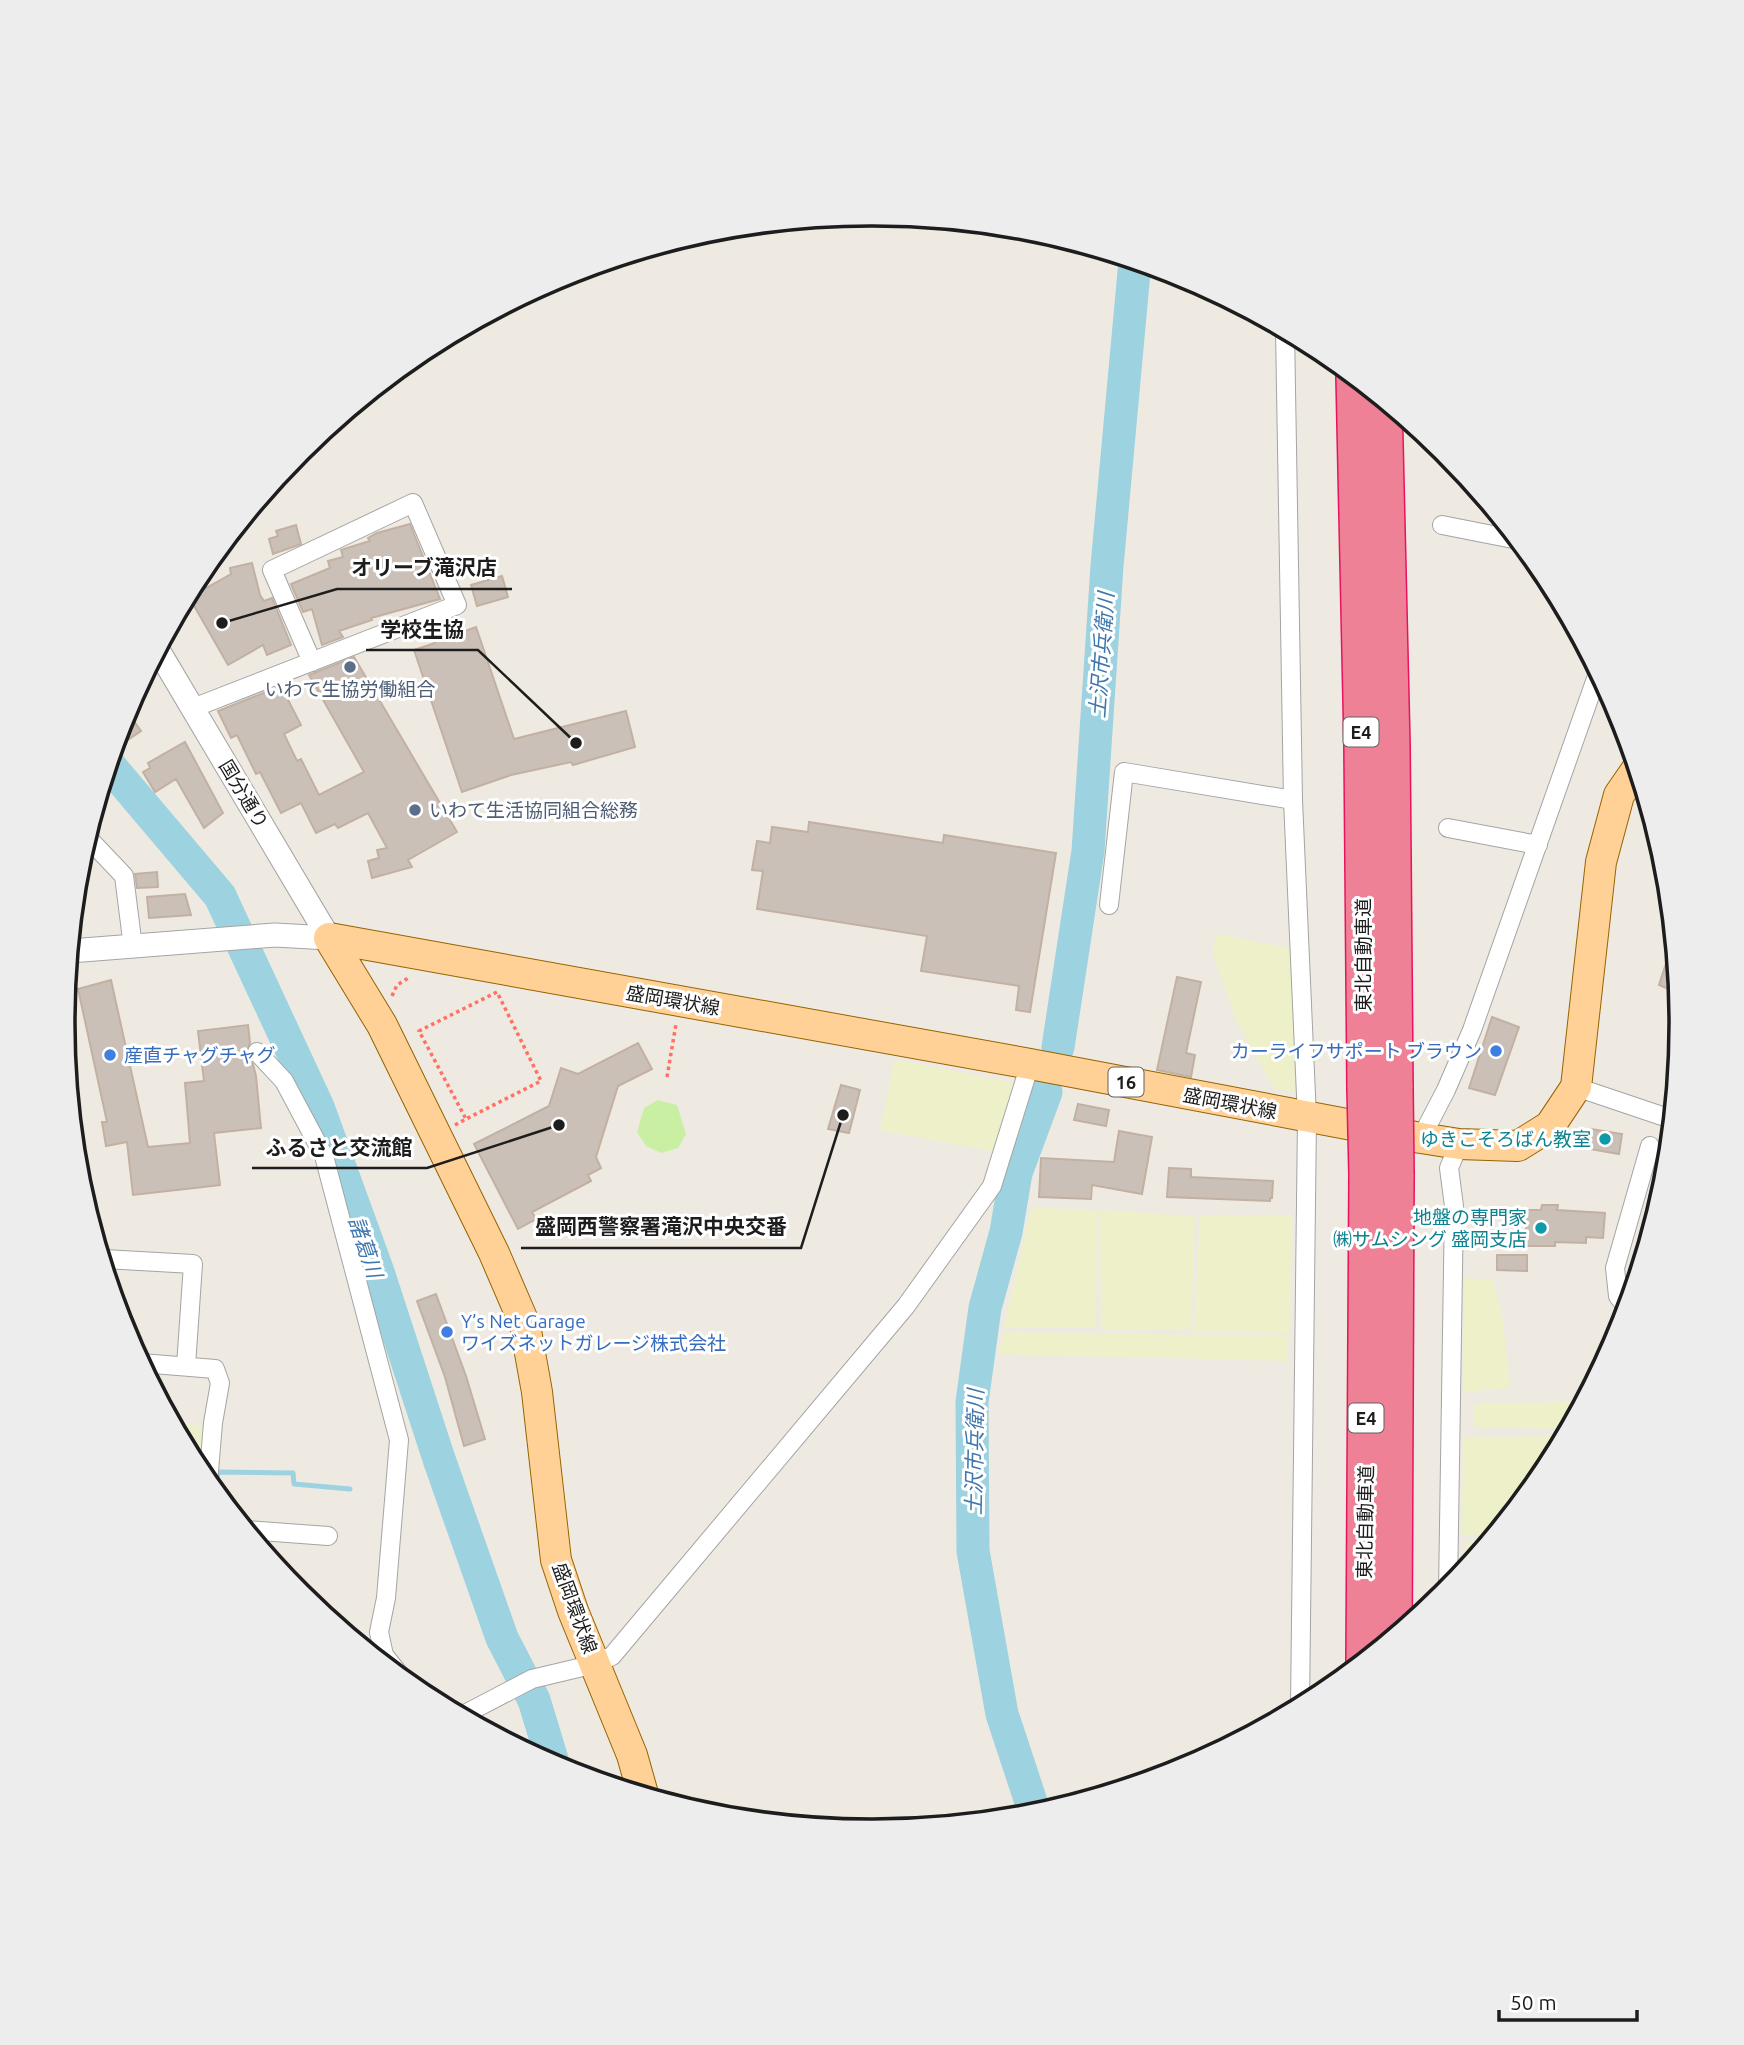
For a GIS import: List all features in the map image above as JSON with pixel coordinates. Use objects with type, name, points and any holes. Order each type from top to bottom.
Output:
[{"type":"highway","name":"東北自動車道","points":[[1353,387],[1361,730],[1380,1088],[1395,1624]]},
{"type":"highway","name":"東北自動車道","points":[[1380,1088],[1393,747],[1385,413]]},
{"type":"highway","name":"東北自動車道","points":[[1363,1650],[1382,1175]]},
{"type":"main road","name":"盛岡環状線","points":[[329,939],[1030,1064],[1421,1138],[1459,1144],[1518,1146],[1550,1126],[1576,1087],[1601,862],[1619,795],[1630,779]]},
{"type":"main road","name":"盛岡環状線","points":[[329,939],[382,1025],[489,1242],[525,1325],[537,1392],[556,1560],[573,1611],[632,1755],[640,1784]]},
{"type":"street","points":[[1285,341],[1293,800],[1307,1118],[1300,1694]]},
{"type":"street","points":[[193,708],[312,662],[457,605],[413,503],[272,570],[312,662]]},
{"type":"street","points":[[1442,525],[1504,537]]},
{"type":"street","name":"国分通り","points":[[163,659],[329,939]]},
{"type":"street","points":[[1421,1138],[1446,1090],[1472,1030],[1594,685]]},
{"type":"street","points":[[1109,905],[1124,772],[1293,800]]},
{"type":"street","points":[[1448,828],[1538,845]]},
{"type":"street","points":[[96,846],[124,876],[133,947]]},
{"type":"street","points":[[79,950],[275,935],[329,939]]},
{"type":"street","points":[[257,1052],[284,1081],[324,1156],[400,1440],[387,1598],[379,1632],[383,1652]]},
{"type":"street","points":[[470,1711],[532,1679],[595,1664],[612,1656],[914,1295],[992,1186],[1030,1064]]},
{"type":"street","points":[[1576,1087],[1663,1116]]},
{"type":"street","points":[[1448,1572],[1454,1206],[1449,1168],[1459,1144]]},
{"type":"street","points":[[1619,1297],[1615,1268],[1637,1223],[1650,1146]]},
{"type":"street","points":[[112,1259],[193,1264],[186,1366]]},
{"type":"street","points":[[152,1364],[215,1369],[220,1383],[210,1464]]},
{"type":"street","points":[[259,1531],[328,1536]]},
{"type":"path","points":[[393,1006],[392,998],[397,985],[406,978],[417,975]]},
{"type":"path","points":[[483,989],[510,995]]},
{"type":"path","points":[[450,1127],[541,1081],[497,992]]},
{"type":"path","points":[[466,1119],[419,1031],[497,992]]},
{"type":"path","points":[[667,1077],[678,1013]]},
{"type":"green space","points":[[1217,934],[1292,949],[1295,1091],[1275,1090],[1236,1020],[1212,951]]},
{"type":"green space","points":[[895,1059],[1019,1084],[996,1152],[880,1130]]},
{"type":"green space","points":[[658,1100],[677,1105],[686,1134],[678,1148],[661,1153],[646,1146],[637,1132],[644,1108]]},
{"type":"green space","points":[[1031,1207],[1097,1211],[1096,1328],[1004,1327]]},
{"type":"green space","points":[[1100,1210],[1195,1216],[1191,1330],[1101,1330]]},
{"type":"green space","points":[[1200,1215],[1292,1216],[1289,1333],[1194,1331]]},
{"type":"green space","points":[[1464,1278],[1493,1280],[1503,1321],[1510,1388],[1463,1392]]},
{"type":"green space","points":[[1004,1332],[1287,1336],[1288,1361],[998,1354]]},
{"type":"green space","points":[[1572,1402],[1557,1429],[1474,1427],[1473,1404]]},
{"type":"green space","points":[[184,1424],[205,1427],[202,1453]]},
{"type":"green space","points":[[1552,1436],[1504,1508],[1482,1534],[1462,1535],[1463,1438]]},
{"type":"green space","points":[[1465,1541],[1477,1541],[1471,1548],[1466,1553]]},
{"type":"building","points":[[410,524],[440,599],[371,618],[372,620],[339,631],[343,637],[322,645],[312,609],[303,612],[291,584],[330,568],[328,561],[343,557],[341,550],[370,541],[368,538],[377,533]]},
{"type":"building","points":[[296,525],[301,544],[273,554],[269,539],[278,536],[276,531]]},
{"type":"building","points":[[252,563],[260,595],[264,601],[272,598],[291,645],[267,655],[263,645],[228,665],[194,605],[206,587],[231,574],[230,568]]},
{"type":"building","points":[[502,576],[508,597],[477,606],[471,585]]},
{"type":"building","points":[[476,627],[514,739],[626,711],[635,747],[573,765],[571,762],[511,775],[462,792],[414,650],[435,643],[432,634],[448,628],[451,636]]},
{"type":"building","points":[[354,657],[457,832],[408,860],[412,867],[372,878],[368,861],[379,858],[377,850],[387,848],[368,813],[338,828],[335,824],[316,833],[301,803],[281,813],[260,772],[256,774],[237,735],[231,738],[218,711],[281,686],[301,725],[284,734],[297,761],[301,759],[319,795],[364,772],[309,675]]},
{"type":"building","points":[[135,722],[141,731],[128,740]]},
{"type":"building","points":[[185,742],[223,813],[204,828],[176,779],[155,792],[143,772],[150,768],[148,763]]},
{"type":"building","points":[[809,822],[943,843],[944,835],[1056,853],[1030,1012],[1016,1010],[1019,986],[921,971],[927,936],[757,909],[763,871],[752,870],[757,841],[770,843],[772,827],[808,832]]},
{"type":"building","points":[[157,872],[158,887],[137,888],[135,874]]},
{"type":"building","points":[[185,894],[191,915],[149,918],[147,897]]},
{"type":"building","points":[[1666,963],[1668,989],[1659,985]]},
{"type":"building","points":[[1177,977],[1201,982],[1186,1053],[1195,1055],[1191,1077],[1157,1070]]},
{"type":"building","points":[[111,980],[148,1147],[190,1143],[185,1083],[204,1081],[198,1031],[248,1025],[250,1043],[246,1054],[253,1064],[256,1076],[261,1128],[214,1133],[220,1185],[133,1195],[127,1142],[106,1146],[102,1122],[107,1122],[78,989]]},
{"type":"building","name":"カーライフサポート ブラウン","points":[[1492,1017],[1519,1027],[1495,1095],[1469,1088]]},
{"type":"building","points":[[638,1043],[652,1069],[618,1086],[596,1157],[601,1168],[588,1175],[591,1181],[532,1212],[536,1219],[518,1229],[474,1144],[549,1106],[561,1068],[578,1074]]},
{"type":"building","points":[[841,1085],[860,1090],[849,1133],[828,1129]]},
{"type":"building","points":[[1078,1104],[1109,1110],[1106,1126],[1074,1120]]},
{"type":"building","name":"ゆきこそろばん教室","points":[[1591,1129],[1622,1134],[1619,1154],[1590,1149],[1591,1146],[1588,1145]]},
{"type":"building","points":[[1119,1131],[1152,1137],[1142,1194],[1092,1185],[1091,1199],[1039,1197],[1041,1158],[1114,1162]]},
{"type":"building","points":[[1169,1168],[1191,1169],[1191,1177],[1273,1181],[1272,1198],[1270,1201],[1167,1197]]},
{"type":"building","points":[[1542,1205],[1558,1205],[1557,1210],[1605,1213],[1603,1238],[1586,1237],[1586,1243],[1555,1242],[1555,1246],[1525,1246],[1527,1210],[1541,1210]]},
{"type":"building","points":[[1497,1255],[1527,1255],[1527,1271],[1497,1270]]},
{"type":"building","points":[[436,1294],[466,1376],[485,1439],[464,1446],[445,1377],[417,1301]]},
{"type":"waterway","name":"土沢市兵衛川","points":[[1058,1047],[1088,851],[1107,566],[1134,270]]},
{"type":"waterway","name":"諸葛川","points":[[116,773],[220,896],[318,1107],[378,1272],[439,1459],[502,1638],[534,1700],[549,1751]]},
{"type":"waterway","name":"土沢市兵衛川","points":[[1031,1803],[1002,1714],[973,1551],[972,1402],[985,1308],[1006,1232],[1016,1173],[1046,1092]]},
{"type":"waterway","points":[[218,1476],[218,1472],[293,1473],[294,1484],[350,1489]]},
{"type":"place","name":"オリーブ滝沢店","points":[[222,623]]},
{"type":"place","name":"いわて生協労働組合","points":[[350,667]]},
{"type":"place","name":"学校生協","points":[[576,743]]},
{"type":"place","name":"いわて生活協同組合総務","points":[[415,810]]},
{"type":"place","name":"カーライフサポート ブラウン","points":[[1496,1051]]},
{"type":"place","name":"産直チャグチャグ","points":[[110,1055]]},
{"type":"place","name":"盛岡西警察署滝沢中央交番","points":[[843,1115]]},
{"type":"place","name":"ふるさと交流館","points":[[559,1125]]},
{"type":"place","name":"ゆきこそろばん教室","points":[[1605,1139]]},
{"type":"place","name":"地盤の専門家 ㈱サムシング 盛岡支店","points":[[1541,1228]]},
{"type":"place","name":"Y’s Net Garage ワイズネットガレージ株式会社","points":[[447,1332]]}]
